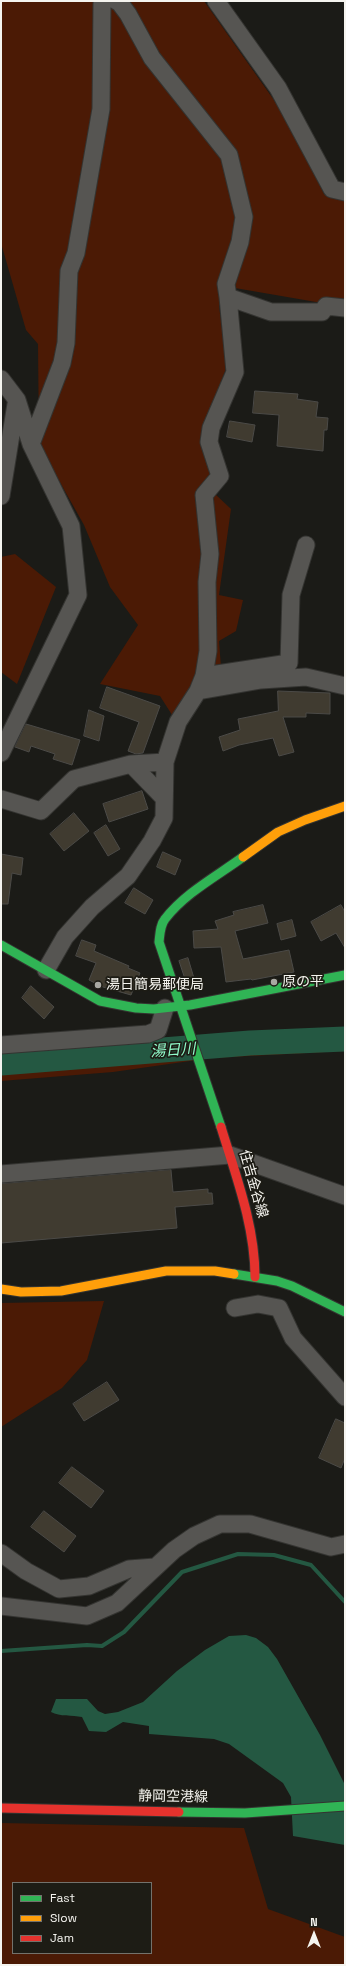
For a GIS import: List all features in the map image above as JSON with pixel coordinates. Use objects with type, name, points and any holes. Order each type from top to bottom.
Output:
[{"type":"main road","name":"住吉金谷線","points":[[255,1277],[255,1258],[251,1228],[201,1060],[192,1036],[173,1008],[159,942],[160,930],[165,919],[190,895],[278,832],[305,820],[345,806]]},
{"type":"main road","points":[[1,945],[100,1000],[116,1006],[145,1009],[173,1008],[345,975]]},
{"type":"main road","points":[[1,1290],[21,1292],[61,1291],[166,1271],[215,1271],[277,1281],[292,1286],[345,1312]]},
{"type":"main road","name":"静岡空港線","points":[[1,1808],[245,1813],[345,1806]]},
{"type":"street","points":[[31,444],[62,363],[66,343],[69,271],[76,253],[101,109],[102,4],[105,1]]},
{"type":"street","points":[[46,970],[65,937],[92,907],[128,876],[152,841],[164,818],[165,762],[178,722],[201,684],[208,651],[207,582],[210,554],[204,494],[220,476],[209,442],[211,428],[235,372],[226,284],[240,242],[244,217],[229,155],[152,58],[128,14],[119,2],[116,1]]},
{"type":"street","points":[[216,1],[278,88],[332,189],[345,192]]},
{"type":"street","points":[[228,296],[271,312],[322,312],[326,306],[345,308]]},
{"type":"street","points":[[1,379],[17,400],[31,444],[71,526],[78,595],[1,753]]},
{"type":"street","points":[[1,496],[17,400]]},
{"type":"street","points":[[201,684],[289,663],[291,595],[306,545]]},
{"type":"street","points":[[201,684],[306,677],[345,686]]},
{"type":"street","points":[[1,798],[41,811],[74,778],[131,764],[165,762]]},
{"type":"street","points":[[131,764],[164,798]]},
{"type":"street","points":[[1,1045],[148,1034],[158,1030],[173,1008]]},
{"type":"street","points":[[1,1174],[230,1155],[345,1196]]},
{"type":"street","points":[[235,1308],[258,1304],[279,1308],[293,1338],[345,1397]]},
{"type":"street","points":[[1,1606],[87,1616],[117,1603],[174,1550],[194,1536],[220,1524],[250,1524],[331,1547],[345,1544]]},
{"type":"street","points":[[1,1553],[26,1571],[59,1589],[89,1586],[129,1569],[155,1567]]},
{"type":"shaded area","points":[[1,1],[204,1],[288,120],[324,194],[345,201],[345,307],[235,288],[219,306],[227,366],[202,431],[214,493],[231,509],[219,595],[243,600],[236,631],[219,641],[221,667],[174,718],[160,696],[100,684],[138,625],[110,587],[84,525],[39,445],[38,344],[26,330],[1,243]]},
{"type":"shaded area","points":[[15,554],[56,587],[17,684],[1,672],[1,557]]},
{"type":"shaded area","points":[[345,1029],[345,1051],[211,1058],[113,1072],[1,1081],[1,1051],[158,1040],[225,1039],[286,1031]]},
{"type":"shaded area","points":[[104,1301],[87,1360],[62,1388],[1,1427],[1,1303]]},
{"type":"shaded area","points":[[246,1635],[256,1638],[268,1647],[277,1659],[320,1735],[345,1785],[345,1845],[293,1836],[291,1797],[283,1783],[229,1744],[214,1739],[149,1734],[149,1726],[123,1722],[106,1732],[89,1731],[82,1717],[55,1714],[51,1712],[56,1699],[87,1699],[98,1711],[105,1714],[118,1712],[143,1702],[177,1671],[205,1650],[229,1636]]},
{"type":"shaded area","points":[[1,1823],[244,1828],[268,1909],[345,1937],[345,1965],[1,1965]]},
{"type":"building","points":[[255,391],[298,394],[297,399],[318,402],[316,417],[328,418],[327,430],[324,430],[323,451],[277,446],[279,415],[253,413]]},
{"type":"building","points":[[230,421],[255,425],[252,442],[227,437]]},
{"type":"building","points":[[107,687],[160,706],[143,753],[136,754],[128,751],[139,722],[100,708]]},
{"type":"building","points":[[278,691],[330,693],[330,714],[306,713],[306,717],[283,717],[294,752],[279,756],[273,738],[239,745],[223,751],[219,737],[240,730],[238,719],[278,711]]},
{"type":"building","points":[[89,710],[104,716],[99,741],[84,736]]},
{"type":"building","points":[[26,724],[80,740],[72,765],[53,759],[55,754],[31,746],[29,752],[15,747]]},
{"type":"building","points":[[142,791],[148,809],[109,822],[103,804]]},
{"type":"building","points":[[74,813],[89,831],[64,851],[50,834]]},
{"type":"building","points":[[106,825],[120,849],[108,856],[94,833]]},
{"type":"building","points":[[163,852],[181,860],[175,875],[157,867]]},
{"type":"building","points":[[1,854],[23,858],[21,875],[12,873],[8,904],[1,904]]},
{"type":"building","points":[[134,888],[153,900],[145,914],[125,903]]},
{"type":"building","points":[[263,905],[268,923],[235,931],[243,959],[289,950],[294,972],[252,980],[226,982],[221,947],[194,948],[193,931],[218,929],[215,921],[234,915],[233,912]]},
{"type":"building","points":[[341,905],[345,912],[345,948],[336,933],[321,941],[311,922]]},
{"type":"building","points":[[292,920],[296,936],[281,940],[277,924]]},
{"type":"building","points":[[82,940],[96,945],[94,951],[129,966],[128,968],[140,973],[131,995],[103,987],[89,980],[96,963],[76,956]]},
{"type":"building","points":[[188,958],[196,985],[188,988],[179,961]]},
{"type":"building","points":[[31,986],[54,1007],[44,1019],[22,998]]},
{"type":"building","points":[[171,1170],[173,1192],[208,1189],[208,1193],[212,1193],[213,1204],[175,1207],[177,1228],[1,1243],[1,1184]]},
{"type":"building","points":[[107,1382],[119,1400],[84,1421],[73,1404]]},
{"type":"building","points":[[336,1419],[345,1423],[345,1458],[341,1468],[319,1458]]},
{"type":"building","points":[[72,1467],[104,1491],[91,1508],[59,1483]]},
{"type":"building","points":[[44,1511],[76,1536],[64,1552],[31,1527]]},
{"type":"waterway","name":"湯日川","points":[[1,1063],[250,1043],[345,1039]]},
{"type":"waterway","points":[[1,1651],[87,1645],[102,1646],[124,1632],[182,1572],[238,1554],[274,1555],[311,1565],[345,1602]]},
{"type":"traffic: fast","points":[[221,1127],[159,942],[162,924],[173,910],[202,885],[243,857]]},
{"type":"traffic: fast","points":[[1,945],[100,1001],[136,1008],[154,1009],[190,1005],[345,975]]},
{"type":"traffic: fast","points":[[234,1274],[277,1281],[292,1286],[345,1312]]},
{"type":"traffic: fast","points":[[179,1812],[245,1813],[345,1806]]},
{"type":"traffic: slow","points":[[243,857],[278,832],[305,820],[345,806]]},
{"type":"traffic: slow","points":[[1,1289],[21,1292],[61,1291],[166,1271],[215,1271],[234,1274]]},
{"type":"traffic: jam","points":[[221,1127],[244,1201],[252,1239],[255,1277]]},
{"type":"traffic: jam","points":[[1,1808],[179,1812]]},
{"type":"place","name":"原の平","points":[[274,982]]},
{"type":"place","name":"湯日簡易郵便局","points":[[98,985]]}]
